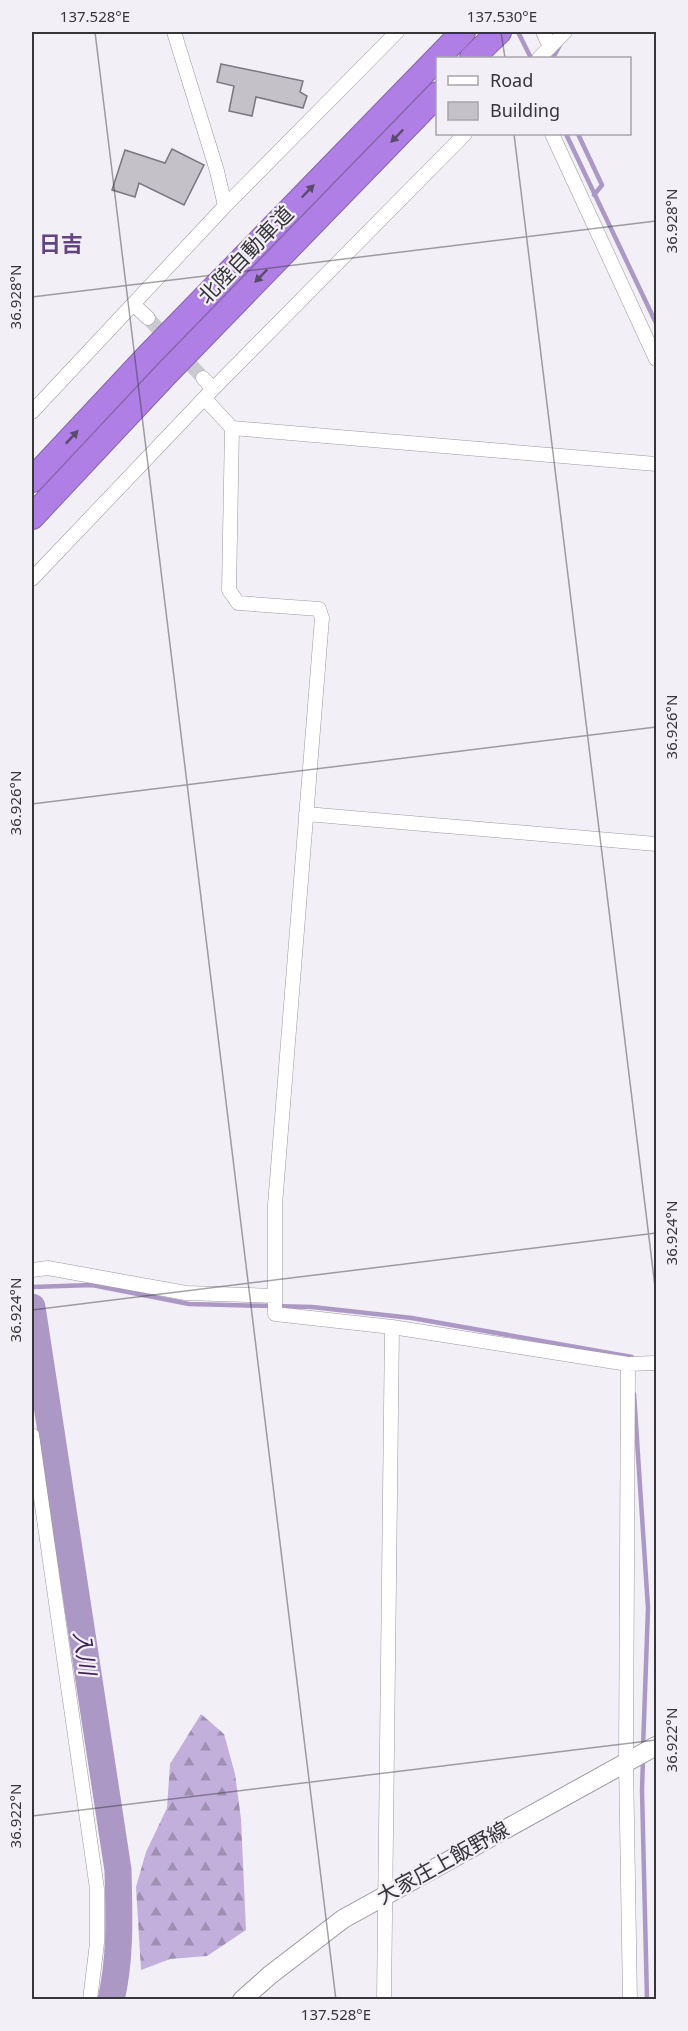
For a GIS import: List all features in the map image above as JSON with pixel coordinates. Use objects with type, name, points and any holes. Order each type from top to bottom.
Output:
[{"type":"highway","name":"北陸自動車道","points":[[439,57],[463,32]]},
{"type":"highway","points":[[473,57],[497,33]]},
{"type":"highway","name":"北陸自動車道","points":[[32,480],[148,356],[436,60]]},
{"type":"highway","name":"北陸自動車道","points":[[32,517],[166,374],[436,96]]},
{"type":"main road","name":"大家庄上飯野線","points":[[242,2000],[343,1919],[654,1747]]},
{"type":"street","points":[[174,32],[217,171],[225,206]]},
{"type":"street","points":[[32,412],[225,206],[397,32]]},
{"type":"street","points":[[543,32],[550,47]]},
{"type":"street","points":[[540,57],[565,32]]},
{"type":"street","points":[[32,579],[209,394],[464,135]]},
{"type":"street","points":[[552,135],[657,359]]},
{"type":"street","points":[[133,304],[148,318]]},
{"type":"street","points":[[203,378],[209,394],[232,428],[229,590],[238,603],[319,609],[322,618],[275,1205],[275,1314],[392,1327],[628,1364],[657,1363]]},
{"type":"street","points":[[232,428],[657,464]]},
{"type":"street","points":[[306,814],[657,844]]},
{"type":"street","points":[[37,1269],[48,1268],[186,1293],[275,1296]]},
{"type":"street","points":[[384,2000],[392,1327]]},
{"type":"street","points":[[628,1364],[626,1762],[630,2000]]},
{"type":"street","points":[[32,1435],[97,1889],[97,1943],[90,2000]]},
{"type":"green space","points":[[201,1714],[224,1734],[235,1774],[241,1819],[246,1930],[207,1956],[170,1959],[141,1970],[136,1887],[146,1852],[167,1808],[170,1764]]},
{"type":"building","points":[[221,64],[303,81],[300,92],[307,96],[303,108],[256,97],[252,116],[229,111],[234,86],[217,82]]},
{"type":"building","points":[[172,149],[204,165],[184,205],[139,183],[135,197],[112,190],[125,150],[165,163]]},
{"type":"waterway","points":[[518,32],[530,57]]},
{"type":"waterway","points":[[554,57],[560,45]]},
{"type":"waterway","points":[[566,135],[656,323]]},
{"type":"waterway","points":[[578,135],[602,185],[594,195]]},
{"type":"waterway","points":[[32,1287],[92,1285],[189,1304],[312,1307],[412,1318],[632,1357],[632,1362]]},
{"type":"waterway","name":"入川","points":[[32,1307],[118,1870],[118,1952],[111,2000]]},
{"type":"waterway","points":[[634,1394],[648,1608],[643,1748]]},
{"type":"waterway","points":[[643,1759],[647,2000]]},
{"type":"tunnel","points":[[148,318],[203,378]]},
{"type":"district","name":"日吉","points":[[61,244]]}]
